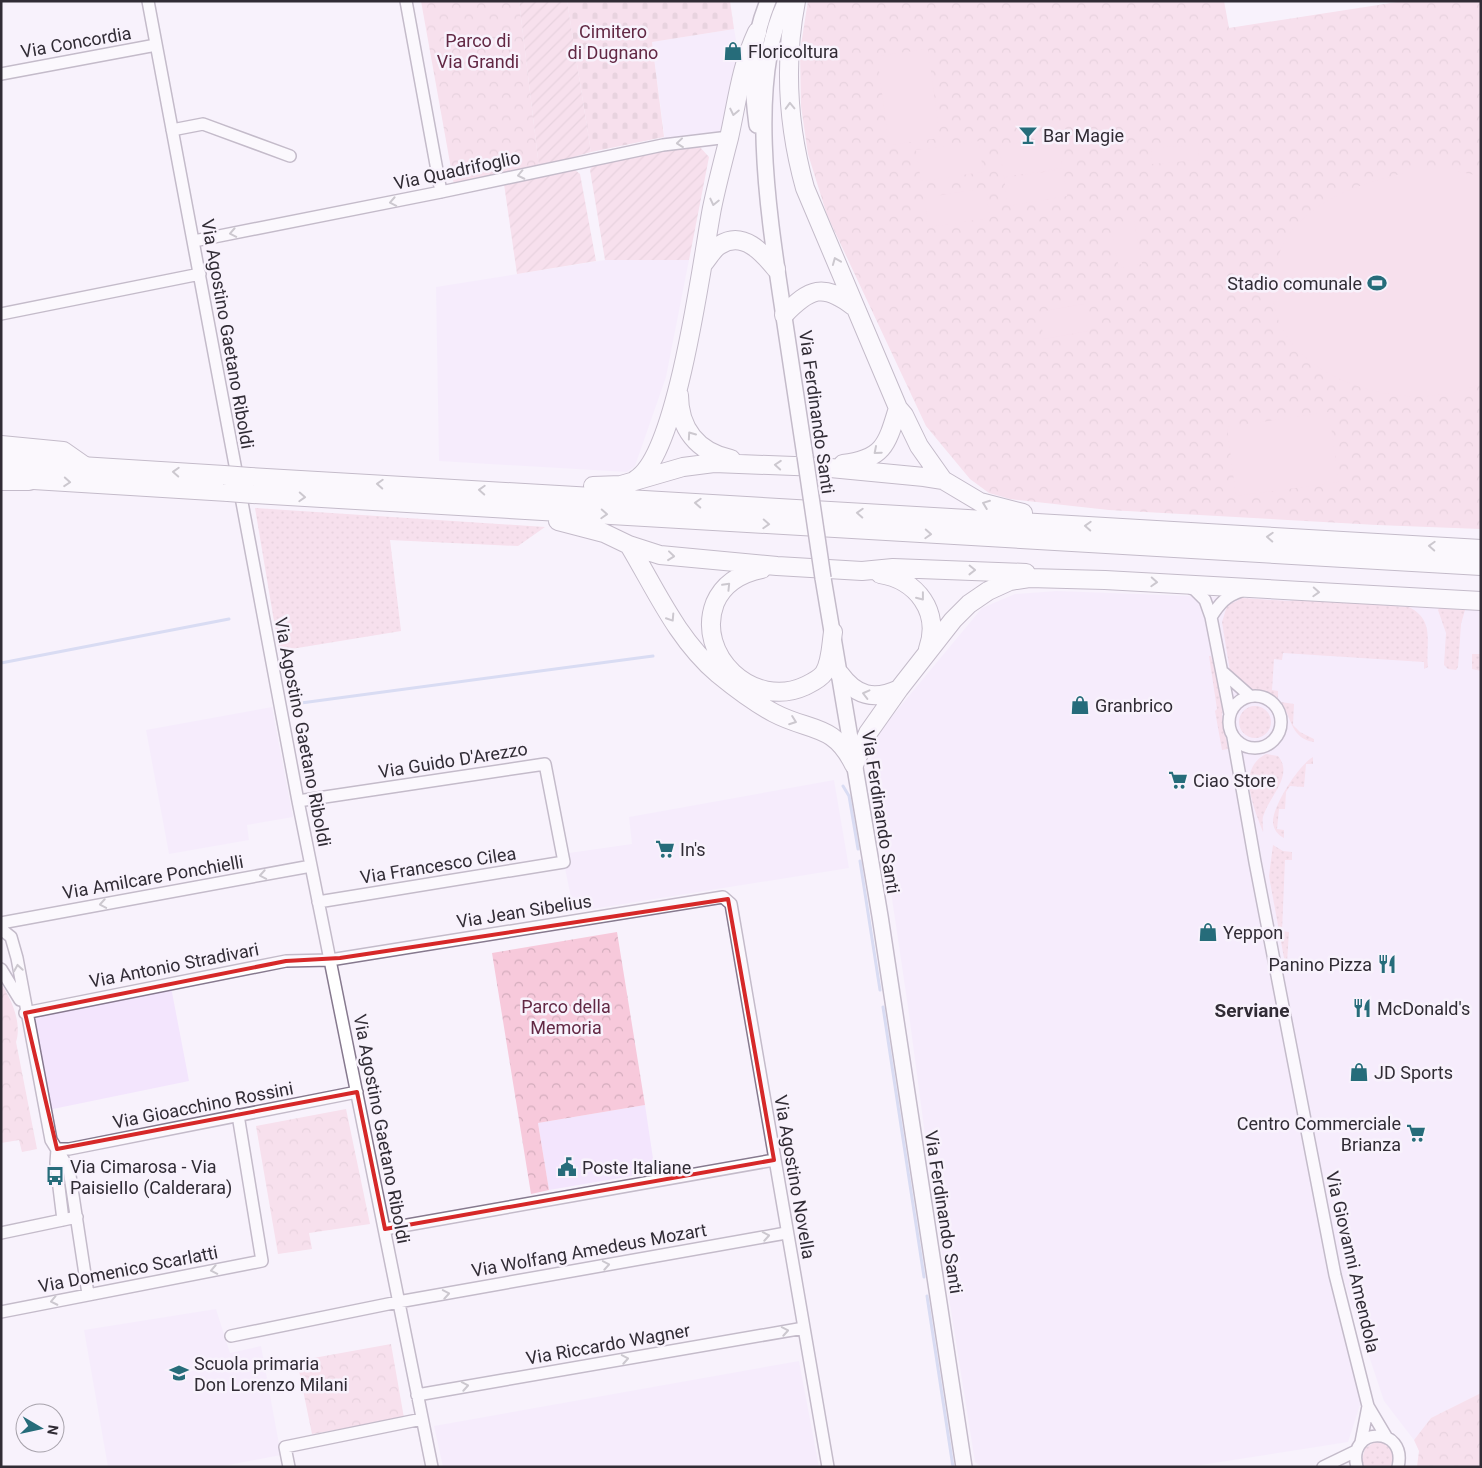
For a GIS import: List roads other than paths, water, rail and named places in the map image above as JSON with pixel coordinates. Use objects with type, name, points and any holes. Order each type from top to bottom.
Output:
[{"type":"highway","points":[[796,1],[790,80],[790,112],[796,155],[805,188],[898,408],[904,416],[918,446],[943,480]]},
{"type":"highway","points":[[630,483],[642,476],[653,460],[680,384],[704,263],[712,206],[745,61],[757,32]]},
{"type":"highway","points":[[704,263],[720,244],[737,240],[754,245],[776,269]]},
{"type":"highway","points":[[784,315],[809,293],[822,291],[837,293],[854,306]]},
{"type":"highway","points":[[680,384],[682,418],[695,442],[717,456],[748,463]]},
{"type":"highway","points":[[820,468],[863,462],[881,450],[891,433],[898,408]]},
{"type":"highway","points":[[1,446],[63,452],[83,466]]},
{"type":"highway","points":[[1,461],[224,475],[252,485],[454,506],[577,524],[660,555],[777,566],[862,571],[900,579],[919,593],[931,618],[931,639],[926,653]]},
{"type":"highway","points":[[531,493],[547,485],[603,487],[630,483],[683,467],[714,463],[748,463],[924,476],[943,480],[980,502],[1000,509],[1036,516],[1048,524]]},
{"type":"highway","points":[[1,479],[228,492],[252,485],[531,493],[1481,549]]},
{"type":"highway","points":[[454,506],[1481,566]]},
{"type":"highway","points":[[629,545],[670,618],[704,660],[718,674],[773,713],[835,737],[846,749],[854,765]]},
{"type":"highway","points":[[777,566],[745,572],[729,583],[718,597],[712,613],[712,638],[721,661],[733,674],[747,684],[762,690],[780,692],[797,689],[812,682],[824,673],[830,653],[833,632]]},
{"type":"highway","points":[[862,571],[893,568],[999,571],[1105,580]]},
{"type":"highway","points":[[854,765],[864,740],[926,653],[968,604],[988,591],[1010,581],[1029,578],[1105,580],[1481,601]]},
{"type":"highway","points":[[840,674],[854,690],[866,695],[881,696],[899,689]]},
{"type":"main road","points":[[765,166],[759,137],[753,85],[753,53],[757,32],[768,1]]},
{"type":"main road","points":[[765,166],[767,71],[775,28],[786,1]]},
{"type":"main road","name":"Via Ferdinando Santi","points":[[765,166],[776,269],[823,578],[840,674],[965,1465]]},
{"type":"street","name":"Via Agostino Gaetano Riboldi","points":[[148,1],[298,801],[432,1467]]},
{"type":"street","points":[[406,1],[440,192]]},
{"type":"street","name":"Via Concordia","points":[[1,74],[156,45]]},
{"type":"street","points":[[172,130],[203,124],[290,156]]},
{"type":"street","name":"Via Quadrifoglio","points":[[194,241],[440,192],[663,144],[729,137]]},
{"type":"street","points":[[1,314],[200,274]]},
{"type":"street","points":[[1182,584],[1196,590],[1205,600],[1211,616],[1223,672],[1230,716],[1229,724],[1233,737],[1241,744],[1255,748],[1261,747],[1274,739],[1279,731],[1280,718],[1271,702],[1263,698],[1250,696],[1237,687],[1223,672]]},
{"type":"street","points":[[1211,616],[1220,602],[1230,595],[1252,588]]},
{"type":"street","points":[[1230,716],[1236,704],[1250,696]]},
{"type":"street","name":"Via Giovanni Amendola","points":[[1233,737],[1330,1249],[1368,1406],[1387,1438],[1397,1447],[1400,1456],[1398,1467]]},
{"type":"street","points":[[1239,772],[1255,748]]},
{"type":"street","name":"Via Guido D'Arezzo","points":[[298,801],[545,764],[564,862]]},
{"type":"street","name":"Via Francesco Cilea","points":[[318,902],[564,862]]},
{"type":"street","name":"Via Amilcare Ponchielli","points":[[1,923],[311,866]]},
{"type":"street","name":"Via Jean Sibelius","points":[[330,960],[723,897]]},
{"type":"street","name":"Via Agostino Novella","points":[[723,897],[731,904],[786,1233],[828,1467]]},
{"type":"street","points":[[1,929],[11,937],[51,1140],[69,1169],[88,1294]]},
{"type":"street","name":"Via Antonio Stradivari","points":[[26,1013],[286,961],[330,960]]},
{"type":"street","points":[[1,969],[18,994],[26,1013]]},
{"type":"street","name":"Via Gioacchino Rossini","points":[[56,1149],[69,1149],[357,1092]]},
{"type":"street","name":"Via Domenico Scarlatti","points":[[1,1312],[262,1261],[238,1115]]},
{"type":"street","points":[[56,1149],[63,1220]]},
{"type":"street","points":[[385,1229],[774,1160]]},
{"type":"street","points":[[1,1233],[77,1217]]},
{"type":"street","name":"Via Wolfang Amedeus Mozart","points":[[232,1336],[398,1302],[786,1233]]},
{"type":"street","name":"Via Riccardo Wagner","points":[[417,1395],[804,1328]]},
{"type":"street","name":"Via Giovanni Amendola","points":[[1357,1467],[1359,1446],[1368,1406]]},
{"type":"street","points":[[289,1467],[285,1447],[422,1419]]},
{"type":"street","points":[[1323,1467],[1373,1436],[1387,1438]]},
{"type":"waterway","points":[[1,663],[229,619]]},
{"type":"waterway","points":[[301,703],[653,656]]},
{"type":"waterway","points":[[843,786],[849,796],[858,849]]},
{"type":"waterway","points":[[860,861],[880,990]]},
{"type":"waterway","points":[[883,1007],[924,1277]]},
{"type":"waterway","points":[[927,1296],[953,1467]]},
{"type":"place","name":"Floricoltura","points":[[733,51]]},
{"type":"place","name":"Bar Magie","points":[[1028,135]]},
{"type":"place","name":"Stadio comunale","points":[[1377,283]]},
{"type":"place","name":"Granbrico","points":[[1080,705]]},
{"type":"place","name":"Ciao Store","points":[[1178,780]]},
{"type":"place","name":"In's","points":[[665,849]]},
{"type":"place","name":"Yeppon","points":[[1208,932]]},
{"type":"place","name":"Panino Pizza","points":[[1387,964]]},
{"type":"place","name":"McDonald's","points":[[1362,1008]]},
{"type":"place","name":"JD Sports","points":[[1359,1072]]},
{"type":"place","name":"Centro Commerciale Brianza","points":[[1416,1133]]},
{"type":"place","name":"Poste Italiane","points":[[567,1167]]},
{"type":"place","name":"Via Cimarosa - Via PaisieIIo (Calderara)","points":[[55,1176]]},
{"type":"place","name":"Scuola primaria Don Lorenzo Milani","points":[[179,1373]]},
{"type":"district","name":"Serviane","points":[[1252,1010]]},
{"type":"park label","name":"Cimitero di Dugnano","points":[[613,41]]},
{"type":"park label","name":"Parco di Via Grandi","points":[[478,50]]},
{"type":"park label","name":"Parco della Memoria","points":[[566,1016]]}]
